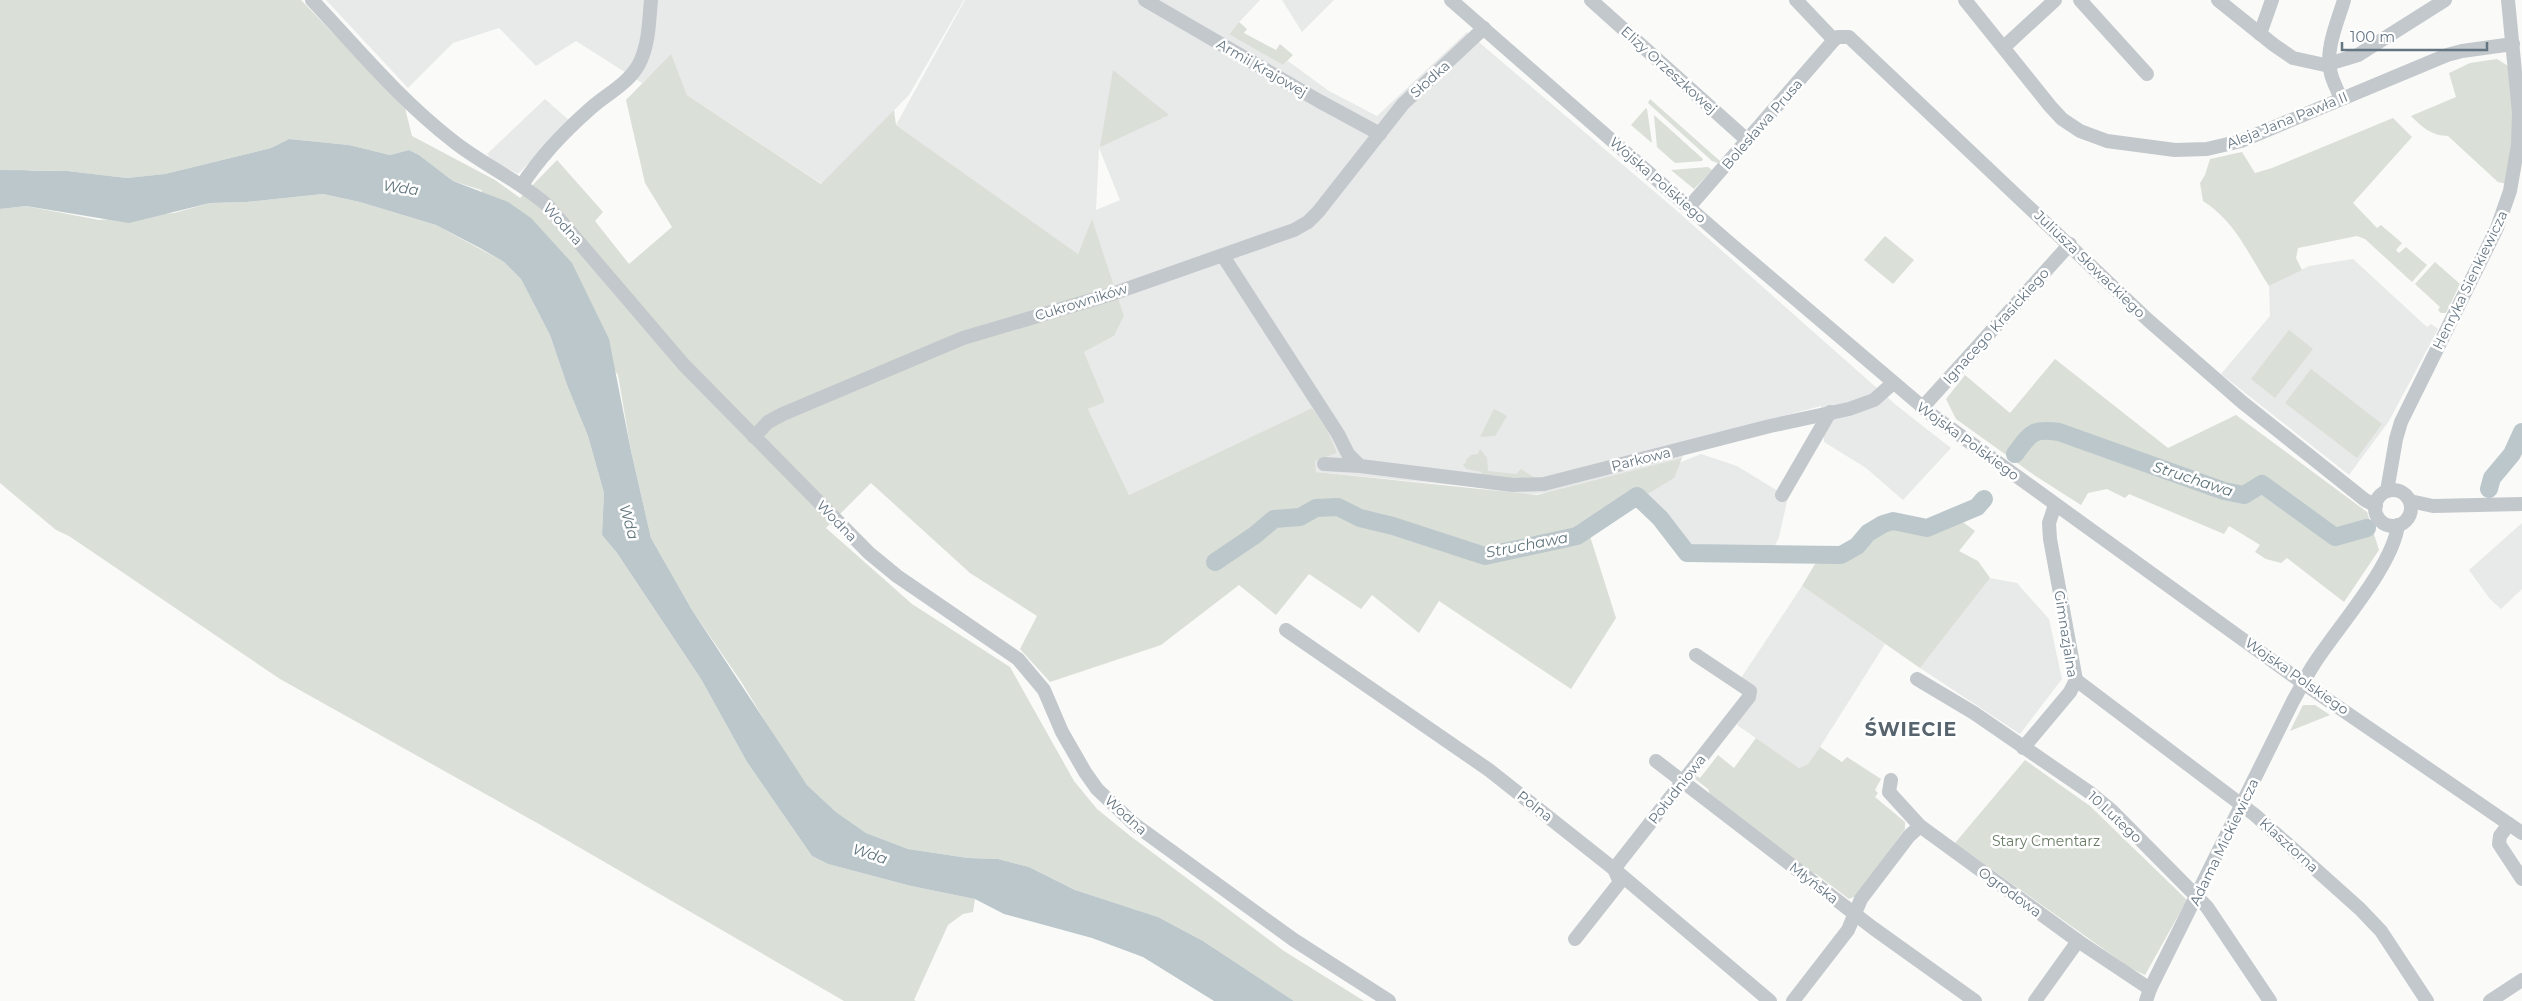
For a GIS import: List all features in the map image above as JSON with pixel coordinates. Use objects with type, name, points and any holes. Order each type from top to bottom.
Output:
[{"type":"street","name":"Wodna","points":[[312,0],[421,115],[462,148],[522,185],[555,213],[658,337],[754,437],[882,563],[1018,659],[1044,690],[1062,732],[1085,772],[1098,789],[1134,824],[1286,934],[1389,1001]]},
{"type":"street","points":[[522,185],[538,163],[590,109],[624,82],[635,70],[646,43],[651,0]]},
{"type":"street","name":"Armii Krajowej","points":[[1145,0],[1318,101],[1380,134]]},
{"type":"street","name":"Wojska Polskiego","points":[[1451,0],[1922,408],[2303,683],[2522,833]]},
{"type":"street","name":"Elizy Orzeszkowej","points":[[1591,0],[1747,140]]},
{"type":"street","points":[[1796,0],[1834,40]]},
{"type":"street","name":"Aleja Jana Pawła II","points":[[1965,0],[2062,119],[2089,136],[2116,143],[2175,150],[2215,148],[2240,141],[2454,52],[2513,44]]},
{"type":"street","points":[[2004,47],[2055,0]]},
{"type":"street","points":[[2080,0],[2147,74]]},
{"type":"street","points":[[2218,0],[2293,58],[2320,65],[2330,64],[2358,55],[2445,0]]},
{"type":"street","points":[[2260,34],[2272,0]]},
{"type":"street","points":[[2341,99],[2331,74],[2330,64],[2332,40],[2344,0]]},
{"type":"street","name":"Henryka Sienkiewicza","points":[[2385,496],[2401,422],[2497,228],[2510,191],[2519,129],[2518,84],[2508,0]]},
{"type":"street","name":"Słodka","points":[[1380,134],[1403,104],[1484,28]]},
{"type":"street","name":"Juliusza Słowackiego","points":[[1834,40],[1844,36],[1854,40],[2195,362],[2354,489],[2385,496]]},
{"type":"street","name":"Bolesława Prusa","points":[[1689,207],[1834,40]]},
{"type":"street","name":"Cukrowników","points":[[754,437],[768,422],[783,414],[950,342],[1112,294],[1294,230],[1308,222],[1380,134]]},
{"type":"street","name":"Ignacego Krasickiego","points":[[1922,408],[2070,244]]},
{"type":"street","points":[[1223,256],[1338,434],[1348,454],[1360,466]]},
{"type":"street","name":"Parkowa","points":[[1324,464],[1360,466],[1520,485],[1544,484],[1870,402],[1893,384]]},
{"type":"street","points":[[1782,496],[1830,412]]},
{"type":"street","points":[[2385,496],[2407,496],[2410,506],[2406,520],[2392,524],[2376,513],[2385,496]]},
{"type":"street","points":[[2410,506],[2421,511],[2433,506],[2522,504]]},
{"type":"street","name":"Gimnazjalna","points":[[2023,748],[2070,692],[2076,680],[2050,539],[2049,523],[2055,505]]},
{"type":"street","points":[[2303,683],[2313,665],[2378,573],[2390,548],[2392,524]]},
{"type":"street","name":"Polna","points":[[1286,630],[1479,762],[1614,869],[1770,1001]]},
{"type":"street","name":"Południowa","points":[[1614,869],[1749,697],[1750,691],[1696,655]]},
{"type":"street","name":"10 Lutego","points":[[1917,679],[1974,713],[2096,798],[2207,907],[2270,1001]]},
{"type":"street","name":"Klasztorna","points":[[2076,680],[2242,805],[2371,919],[2427,1001]]},
{"type":"street","name":"Adama Mickiewicza","points":[[2148,995],[2267,752],[2303,683]]},
{"type":"street","name":"Młyńska","points":[[1656,761],[1854,913],[1975,1001]]},
{"type":"street","name":"Ogrodowa","points":[[1891,780],[1888,792],[1920,826],[2078,941],[2148,995]]},
{"type":"street","points":[[2509,824],[2500,836],[2498,844],[2522,880]]},
{"type":"street","points":[[1793,1001],[1848,930],[1860,899],[1909,836],[1920,826]]},
{"type":"street","points":[[1575,938],[1620,882],[1614,869]]},
{"type":"street","points":[[2035,1001],[2078,941]]},
{"type":"street","points":[[2490,1001],[2522,980]]},
{"type":"shaded area","points":[[326,0],[964,0],[909,95],[822,184],[687,95],[671,55],[642,83],[576,41],[536,66],[499,28],[453,43],[408,88]]},
{"type":"shaded area","points":[[965,0],[1260,0],[1229,33],[1283,65],[1288,61],[1329,91],[1377,116],[1467,32],[1676,210],[1896,405],[1951,448],[1903,500],[1866,468],[1824,442],[1821,406],[1692,440],[1682,458],[1554,492],[1526,495],[1472,487],[1316,472],[1314,461],[1337,453],[1312,408],[1129,495],[1088,409],[1105,402],[1084,352],[1114,336],[1124,316],[1092,220],[1078,254],[896,125]],"holes":[[[1099,148],[1120,200],[1096,210]]]},
{"type":"shaded area","points":[[1282,0],[1334,0],[1302,32]]},
{"type":"shaded area","points":[[545,99],[570,121],[518,174],[492,160],[487,154]]},
{"type":"shaded area","points":[[2353,259],[2427,327],[2431,324],[2438,329],[2389,421],[2349,475],[2221,374],[2270,316],[2269,286],[2309,266]]},
{"type":"shaded area","points":[[1701,454],[1737,466],[1788,497],[1779,537],[1774,548],[1736,552],[1687,550],[1640,492],[1666,468]]},
{"type":"shaded area","points":[[2522,523],[2522,589],[2501,609],[2490,599],[2469,570]]},
{"type":"shaded area","points":[[1990,578],[2017,583],[2049,619],[2062,679],[2020,734],[1920,668]]},
{"type":"shaded area","points":[[1802,586],[1885,644],[1820,747],[1808,764],[1799,768],[1737,725],[1756,689],[1741,678]]},
{"type":"green space","points":[[0,0],[301,0],[405,108],[412,136],[495,180],[520,198],[557,160],[603,212],[595,221],[629,264],[672,227],[645,183],[626,100],[671,54],[687,95],[821,184],[894,110],[896,125],[1078,254],[1092,219],[1124,316],[1114,336],[1084,352],[1105,402],[1088,409],[1129,495],[1312,408],[1327,430],[1337,453],[1315,461],[1316,472],[1537,495],[1682,458],[1674,478],[1588,530],[1616,618],[1571,689],[1439,601],[1419,633],[1372,595],[1361,609],[1309,574],[1276,615],[1239,585],[1161,645],[1050,682],[1020,649],[1037,616],[970,573],[871,483],[826,528],[912,604],[1010,667],[1074,781],[1097,809],[1284,951],[1364,1001],[1294,1001],[1203,941],[1158,917],[1075,890],[1029,867],[998,859],[968,858],[908,849],[866,833],[836,812],[807,785],[787,757],[742,683],[692,610],[651,538],[631,451],[618,375],[481,190],[453,181],[419,155],[409,150],[390,155],[349,145],[289,139],[271,148],[165,174],[127,178],[67,171],[30,170],[0,178]]},
{"type":"green space","points":[[1239,22],[1247,29],[1244,33],[1276,50],[1280,44],[1293,55],[1283,65],[1229,34]]},
{"type":"green space","points":[[2497,59],[2516,71],[2511,185],[2498,182],[2448,136],[2442,136],[2428,130],[2411,116],[2456,97],[2449,73],[2470,63]]},
{"type":"green space","points":[[1113,70],[1169,115],[1100,147]]},
{"type":"green space","points":[[1650,99],[1720,161],[1718,163],[1712,161],[1648,103]]},
{"type":"green space","points":[[1647,109],[1652,143],[1631,125]]},
{"type":"green space","points":[[1654,115],[1703,159],[1702,161],[1675,163],[1657,147]]},
{"type":"green space","points":[[2393,118],[2412,137],[2353,203],[2377,228],[2381,225],[2402,243],[2396,250],[2399,253],[2406,247],[2427,265],[2412,282],[2365,239],[2357,236],[2298,248],[2296,258],[2302,270],[2269,286],[2233,229],[2214,209],[2203,201],[2200,183],[2205,175],[2210,159],[2242,152],[2255,173],[2272,168]]},
{"type":"green space","points":[[1708,167],[1712,170],[1694,189],[1671,170]]},
{"type":"green space","points":[[323,194],[360,202],[436,225],[504,262],[521,279],[550,335],[567,385],[588,436],[604,493],[602,535],[617,553],[701,679],[747,762],[812,856],[828,864],[911,886],[975,899],[973,912],[963,914],[948,925],[914,1000],[916,1001],[844,1001],[539,824],[280,679],[69,536],[56,530],[0,483],[0,209],[26,206],[99,220],[174,213],[210,203],[246,202]]},
{"type":"green space","points":[[1885,236],[1914,260],[1893,284],[1864,260]]},
{"type":"green space","points":[[2435,262],[2460,284],[2446,313],[2441,313],[2438,310],[2440,307],[2415,284]]},
{"type":"green space","points":[[2289,330],[2313,349],[2275,398],[2251,379]]},
{"type":"green space","points":[[2055,359],[2168,448],[2236,415],[2367,512],[2379,550],[2344,602],[2287,558],[2281,563],[2266,559],[2255,552],[2260,545],[2229,526],[2224,534],[2129,494],[2125,498],[2107,489],[2088,493],[2081,505],[2034,475],[1956,419],[1946,399],[1965,375],[2010,413]]},
{"type":"green space","points":[[2311,369],[2382,424],[2357,458],[2285,403]]},
{"type":"green space","points":[[1494,409],[1507,416],[1495,436],[1480,437]]},
{"type":"green space","points":[[1480,449],[1487,458],[1488,471],[1516,474],[1521,469],[1538,480],[1527,481],[1483,476],[1481,472],[1466,469],[1463,464],[1466,463],[1466,460],[1471,455],[1478,454]]},
{"type":"green space","points":[[1960,520],[1975,531],[1959,551],[1978,561],[1990,578],[1920,668],[1802,586],[1815,564],[1843,558],[1890,529],[1927,533]]},
{"type":"green space","points":[[2303,705],[2315,705],[2330,715],[2290,731]]},
{"type":"green space","points":[[1756,738],[1799,768],[1808,764],[1820,747],[1842,762],[1847,757],[1881,779],[1875,790],[1878,793],[1875,797],[1905,822],[1905,829],[1856,896],[1849,899],[1816,874],[1807,871],[1710,794],[1708,789],[1695,779],[1697,776],[1700,778],[1718,755],[1734,768]]},
{"type":"green space","name":"Stary Cmentarz","points":[[2025,760],[2090,806],[2187,900],[2145,975],[2130,968],[1955,843]]},
{"type":"water","name":"Wda","points":[[289,139],[349,145],[390,155],[409,150],[419,155],[453,181],[508,202],[531,218],[572,263],[609,339],[631,451],[651,538],[692,610],[807,785],[836,812],[866,833],[908,849],[968,858],[998,859],[1029,867],[1075,890],[1158,917],[1203,941],[1294,1001],[1214,1001],[1143,957],[1092,938],[1004,914],[975,899],[911,886],[828,864],[812,856],[747,762],[701,679],[617,553],[602,535],[604,493],[588,436],[567,385],[550,335],[521,279],[504,262],[436,225],[360,202],[323,194],[246,202],[210,203],[129,223],[26,206],[0,209],[0,170],[67,171],[127,178],[165,174],[271,148]]},
{"type":"waterway","name":"Struchawa","points":[[2015,454],[2033,434],[2043,431],[2059,432],[2224,491],[2244,495],[2262,484],[2335,537],[2367,528]]},
{"type":"waterway","name":"Struchawa","points":[[2489,489],[2492,478],[2512,454],[2522,432]]},
{"type":"waterway","name":"Struchawa","points":[[1215,562],[1255,535],[1274,519],[1300,517],[1316,508],[1338,507],[1360,518],[1393,526],[1485,556],[1577,536],[1637,496],[1660,518],[1687,553],[1841,555],[1857,546],[1868,533],[1883,524],[1893,521],[1927,528],[1977,507],[1984,499]]},
{"type":"district","name":"ŚWIECIE","points":[[1911,729]]}]
